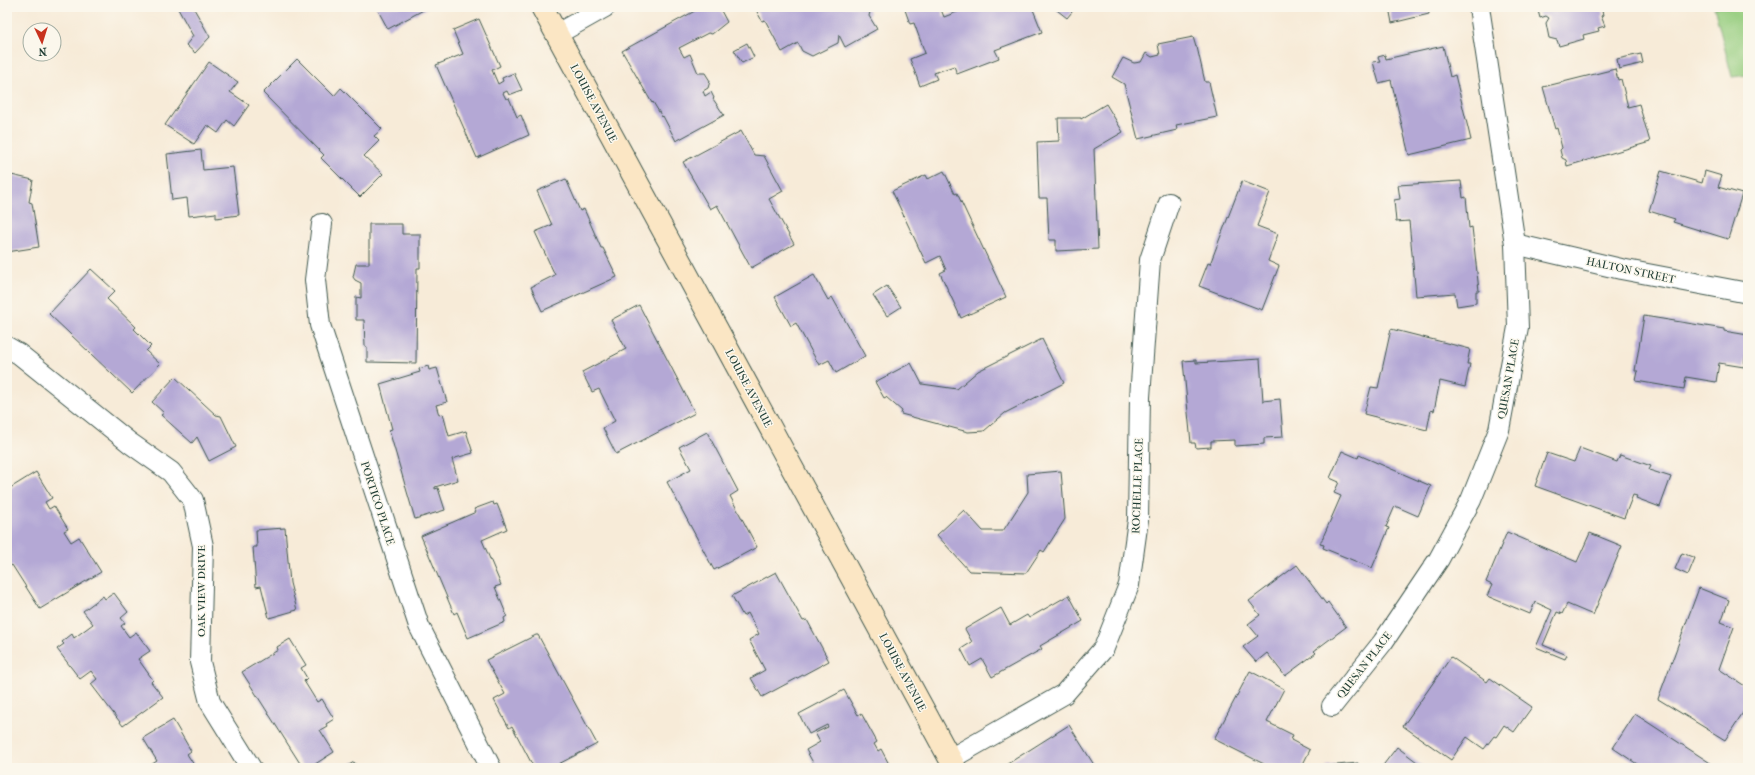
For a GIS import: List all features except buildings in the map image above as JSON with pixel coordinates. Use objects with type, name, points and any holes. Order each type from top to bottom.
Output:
[{"type":"street","name":"LOUISE AVENUE","points":[[542,7],[953,763]]},
{"type":"street","points":[[557,34],[605,7]]},
{"type":"street","name":"QUESAN PLACE","points":[[1332,706],[1383,642],[1439,559],[1474,493],[1499,430],[1518,328],[1515,244],[1479,7]]},
{"type":"street","name":"ROCHELLE PLACE","points":[[953,763],[1064,694],[1104,648],[1129,585],[1138,520],[1140,397],[1150,260],[1169,202]]},
{"type":"street","name":"PORTICO PLACE","points":[[322,224],[315,280],[320,325],[419,626],[491,768]]},
{"type":"street","name":"HALTON STREET","points":[[1515,244],[1621,269],[1748,293]]},
{"type":"street","name":"OAK VIEW DRIVE","points":[[7,347],[19,354],[130,443],[171,472],[193,500],[203,546],[200,662],[210,702],[251,768]]},
{"type":"green space","points":[[1714,7],[1748,7],[1748,75],[1732,77]]}]
